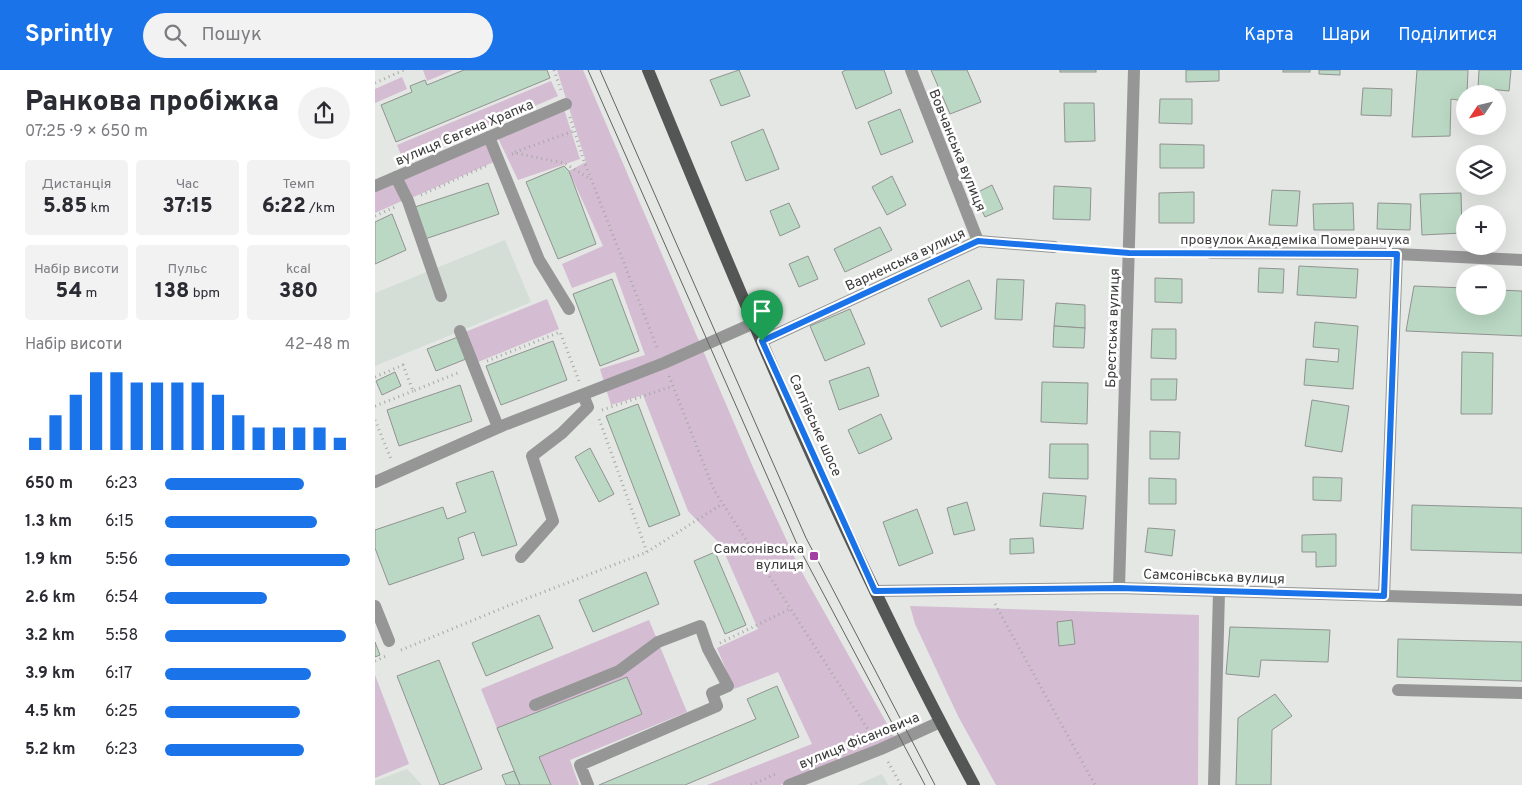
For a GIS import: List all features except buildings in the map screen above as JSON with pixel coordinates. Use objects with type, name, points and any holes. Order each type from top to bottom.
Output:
[{"type":"main road","name":"Салтівське шосе","points":[[648,70],[754,323],[875,591],[940,722],[974,785]]},
{"type":"street","name":"Вовчанська вулиця","points":[[911,70],[978,241]]},
{"type":"street","name":"Брестська вулиця","points":[[1119,588],[1134,70]]},
{"type":"street","name":"вулиця Євгена Храпка","points":[[375,186],[566,104]]},
{"type":"street","points":[[489,137],[539,260],[569,309]]},
{"type":"street","points":[[396,178],[408,201],[441,296]]},
{"type":"street","name":"Варненська вулиця","points":[[762,341],[978,241],[1054,247]]},
{"type":"street","name":"провулок Академіка Померанчука","points":[[1211,253],[1397,254],[1522,260]]},
{"type":"street","points":[[1384,596],[1397,254]]},
{"type":"street","points":[[375,482],[582,390],[664,363],[754,323]]},
{"type":"street","points":[[460,331],[498,428]]},
{"type":"street","points":[[521,557],[553,521],[531,456],[562,432],[588,407],[582,390]]},
{"type":"street","name":"Самсонівська вулиця","points":[[875,591],[1119,588],[1522,600]]},
{"type":"street","points":[[1214,785],[1219,591]]},
{"type":"street","points":[[375,606],[389,641]]},
{"type":"street","points":[[535,705],[619,671],[658,642],[700,626],[708,649],[728,686],[712,693],[717,706],[579,765],[588,785]]},
{"type":"street","points":[[1398,690],[1522,693]]},
{"type":"street","name":"вулиця Фісановича","points":[[789,785],[881,749],[940,722]]},
{"type":"path","points":[[375,83],[404,70]]},
{"type":"path","points":[[554,70],[591,179],[714,490],[881,749],[901,785]]},
{"type":"path","points":[[375,216],[515,153],[574,131]]},
{"type":"path","points":[[515,153],[563,163],[591,179]]},
{"type":"path","points":[[1054,247],[1129,253]]},
{"type":"path","name":"провулок Академіка Померанчука","points":[[1129,253],[1211,253]]},
{"type":"path","points":[[482,362],[560,332],[582,390]]},
{"type":"path","points":[[375,376],[403,365],[413,391]]},
{"type":"path","points":[[375,406],[463,371]]},
{"type":"path","points":[[647,552],[596,412],[673,386]]},
{"type":"path","points":[[375,420],[392,462]]},
{"type":"path","points":[[375,661],[510,605],[647,552],[722,503]]},
{"type":"path","points":[[986,589],[1095,785]]},
{"type":"path","points":[[708,649],[791,609]]},
{"type":"shaded area","points":[[423,70],[453,70],[427,81]]},
{"type":"shaded area","points":[[557,70],[583,70],[755,472],[799,567],[895,738],[780,785],[707,785],[812,744],[778,672],[734,689],[717,648],[758,629],[721,545],[688,511],[643,395],[611,405],[600,369],[645,355],[615,272],[572,288],[562,264],[603,246],[569,171],[586,162]]},
{"type":"shaded area","points":[[402,77],[407,89],[375,103],[375,89]]},
{"type":"shaded area","points":[[551,81],[558,96],[404,162],[397,145]]},
{"type":"shaded area","points":[[564,109],[580,159],[518,180],[498,138]]},
{"type":"shaded area","points":[[488,139],[496,161],[409,199],[399,178]]},
{"type":"shaded area","points":[[394,181],[404,200],[375,213],[375,189]]},
{"type":"shaded area","points":[[505,240],[531,302],[375,366],[375,293]]},
{"type":"shaded area","points":[[547,299],[559,329],[478,362],[465,332]]},
{"type":"shaded area","points":[[910,606],[1199,615],[1198,785],[996,785],[958,716],[915,624]]},
{"type":"shaded area","points":[[649,620],[687,712],[570,760],[579,785],[520,785],[481,689]]},
{"type":"shaded area","points":[[375,675],[409,764],[375,778]]},
{"type":"shaded area","points":[[407,769],[422,785],[375,785],[375,781]]},
{"type":"shaded area","points":[[882,774],[888,785],[857,785]]},
{"type":"tram line","points":[[588,70],[797,544],[925,785]]},
{"type":"tram line","points":[[600,70],[806,538],[935,785]]},
{"type":"place","name":"Самсонівська вулиця","points":[[814,556]]},
{"type":"route","points":[[978,241],[1129,253],[1397,254],[1384,596],[1119,588],[875,591],[762,341],[978,241]]}]
